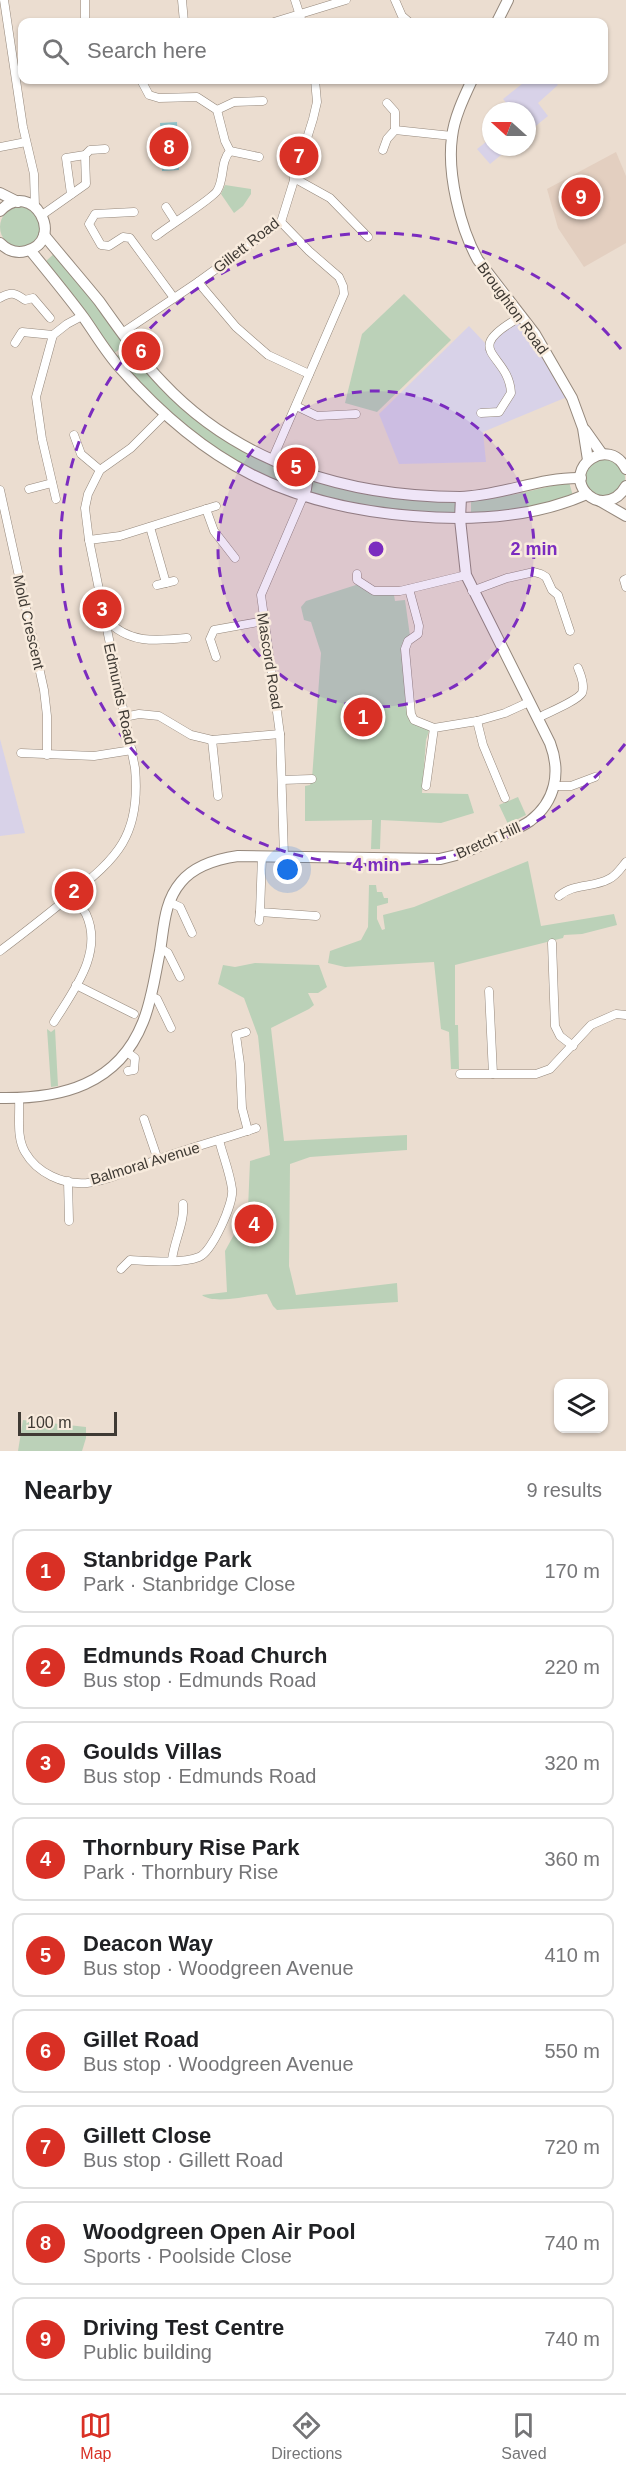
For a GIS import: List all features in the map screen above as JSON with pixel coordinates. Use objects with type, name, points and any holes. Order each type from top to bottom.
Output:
[{"type":"street","points":[[4,0],[18,74]]},
{"type":"street","points":[[85,0],[85,18]]},
{"type":"street","points":[[182,0],[184,18]]},
{"type":"street","points":[[295,0],[301,18]]},
{"type":"street","points":[[303,18],[346,0]]},
{"type":"street","points":[[395,0],[404,18]]},
{"type":"street","points":[[499,18],[508,0]]},
{"type":"street","points":[[19,84],[26,142],[34,174],[30,207]]},
{"type":"street","points":[[143,84],[149,95],[159,98],[197,97],[217,110],[230,151]]},
{"type":"street","name":"Gillett Road","points":[[122,333],[281,222],[317,102],[315,84]]},
{"type":"street","name":"Broughton Road","points":[[471,84],[452,136],[452,176],[472,249],[522,316],[572,398],[583,428],[588,460]]},
{"type":"street","points":[[217,110],[234,102],[263,101]]},
{"type":"street","points":[[383,150],[387,139],[396,130],[396,112],[387,103]]},
{"type":"street","points":[[396,130],[452,136]]},
{"type":"street","points":[[0,147],[26,142]]},
{"type":"street","points":[[71,194],[66,158],[85,155],[90,150],[105,149]]},
{"type":"street","points":[[230,151],[259,157]]},
{"type":"street","points":[[156,236],[216,193],[222,181],[224,157],[230,151]]},
{"type":"street","points":[[0,211],[11,203],[30,207],[71,194],[86,184],[85,155]]},
{"type":"street","points":[[294,178],[330,198],[368,237]]},
{"type":"street","points":[[0,193],[30,207],[44,222],[44,235],[36,247],[0,254]]},
{"type":"street","points":[[165,207],[175,221]]},
{"type":"street","points":[[134,212],[95,214],[89,224],[101,245],[109,246],[123,237],[130,238],[174,298]]},
{"type":"street","points":[[272,460],[341,303],[344,286],[339,277],[281,222]]},
{"type":"street","points":[[44,235],[146,364],[184,404],[236,442],[272,460],[308,475],[391,494],[461,497],[510,491],[568,478],[581,478]]},
{"type":"street","points":[[0,243],[13,251]]},
{"type":"street","points":[[30,250],[120,368],[165,414],[201,446],[252,476],[303,497],[358,510],[460,519],[515,515],[543,509],[587,494]]},
{"type":"street","points":[[198,282],[236,327],[268,355],[309,374]]},
{"type":"street","points":[[0,298],[9,292],[16,293],[26,300],[33,298],[50,318]]},
{"type":"street","points":[[56,500],[42,439],[36,397],[53,335],[82,316]]},
{"type":"street","points":[[481,414],[499,411],[511,393],[507,375],[490,353],[489,346],[492,337],[522,316]]},
{"type":"street","points":[[15,343],[22,332],[53,335]]},
{"type":"street","points":[[296,406],[317,416],[356,414]]},
{"type":"street","name":"Edmunds Road","points":[[0,951],[73,895],[105,867],[127,835],[136,794],[135,768],[89,540],[85,508],[88,494],[100,470],[131,448],[165,414]]},
{"type":"street","name":"Broughton Road","points":[[583,428],[602,454]]},
{"type":"street","points":[[74,435],[81,454],[100,470]]},
{"type":"street","points":[[625,464],[613,456],[602,454],[588,460],[581,478],[587,494],[626,516]]},
{"type":"street","name":"Mascord Road","points":[[284,856],[280,734],[261,603],[263,588],[303,497],[308,475]]},
{"type":"street","points":[[29,489],[52,483]]},
{"type":"street","name":"Mold Crescent","points":[[0,490],[44,690],[47,755]]},
{"type":"street","points":[[600,501],[613,500],[625,492]]},
{"type":"street","points":[[461,497],[460,519],[466,575],[472,591],[538,718],[555,757],[555,786],[571,786],[596,777]]},
{"type":"street","points":[[89,540],[120,536],[216,506]]},
{"type":"street","points":[[206,509],[214,531],[235,558]]},
{"type":"street","points":[[150,527],[166,583]]},
{"type":"street","points":[[472,591],[507,578],[534,572],[541,574],[546,577],[552,590],[558,595],[570,631]]},
{"type":"street","points":[[355,580],[374,591],[409,589],[466,575]]},
{"type":"street","points":[[626,579],[626,587]]},
{"type":"street","points":[[409,589],[419,626],[418,634],[408,641],[405,649],[411,714],[414,720],[434,728],[477,721],[505,713],[529,702]]},
{"type":"street","points":[[105,618],[118,633],[129,636],[154,641],[187,638]]},
{"type":"street","points":[[216,657],[210,639],[214,630],[264,621]]},
{"type":"street","points":[[538,718],[582,693],[583,686],[578,668]]},
{"type":"street","points":[[124,717],[139,714],[159,716],[191,735],[212,740],[280,734]]},
{"type":"street","points":[[477,721],[483,745],[506,798]]},
{"type":"street","points":[[426,786],[434,728]]},
{"type":"street","points":[[212,740],[218,796]]},
{"type":"street","points":[[21,753],[94,756],[132,750]]},
{"type":"street","points":[[282,780],[312,779]]},
{"type":"street","name":"Bretch Hill","points":[[0,1098],[64,1094],[103,1074],[127,1052],[144,1021],[169,902],[181,882],[200,867],[225,858],[262,855],[440,859],[459,855],[529,822],[543,808],[555,786]]},
{"type":"street","points":[[259,921],[262,855]]},
{"type":"street","points":[[559,896],[572,887],[611,879],[626,862]]},
{"type":"street","points":[[54,1022],[90,956],[92,936],[86,915],[73,895]]},
{"type":"street","points":[[169,902],[180,907],[192,933]]},
{"type":"street","points":[[260,912],[316,916]]},
{"type":"street","points":[[552,943],[555,1026],[560,1036],[573,1046]]},
{"type":"street","points":[[160,948],[168,953],[180,977]]},
{"type":"street","points":[[76,985],[134,1014]]},
{"type":"street","points":[[489,991],[493,1074]]},
{"type":"street","points":[[150,996],[157,999],[171,1028]]},
{"type":"street","points":[[460,1074],[536,1074],[550,1069],[591,1025],[616,1014],[626,1015]]},
{"type":"street","points":[[246,1032],[236,1035],[242,1108],[248,1131]]},
{"type":"street","points":[[127,1052],[135,1058],[134,1070],[128,1071]]},
{"type":"street","name":"Balmoral Avenue","points":[[19,1098],[19,1128],[24,1152],[42,1171],[53,1178],[68,1181],[87,1183],[256,1128]]},
{"type":"street","points":[[144,1119],[158,1160]]},
{"type":"street","points":[[121,1269],[130,1260],[172,1260],[199,1257],[210,1250],[228,1209],[233,1191],[219,1140]]},
{"type":"street","points":[[68,1181],[69,1221]]},
{"type":"street","points":[[172,1260],[174,1243],[184,1214],[183,1203]]},
{"type":"shaded area","points":[[522,84],[558,85],[538,103],[548,116],[536,126],[536,102],[506,102],[503,99]]},
{"type":"shaded area","points":[[482,145],[482,155],[477,149]]},
{"type":"shaded area","points":[[616,152],[626,176],[626,243],[584,267],[558,228],[547,189]]},
{"type":"shaded area","points":[[483,156],[500,156],[490,164]]},
{"type":"shaded area","points":[[514,320],[520,323],[567,397],[483,432],[486,462],[399,464],[379,414],[469,326],[485,343]]},
{"type":"shaded area","points":[[0,739],[25,833],[0,836]]},
{"type":"green space","points":[[225,185],[251,189],[251,194],[243,206],[234,213],[221,194]]},
{"type":"green space","points":[[20,207],[28,208],[34,213],[39,219],[39,235],[34,241],[28,246],[20,247],[12,246],[6,241],[1,235],[0,227],[1,219],[6,213],[12,208]]},
{"type":"green space","points":[[56,252],[125,345],[113,354],[45,262]]},
{"type":"green space","points":[[404,294],[451,340],[377,412],[345,403],[362,334]]},
{"type":"green space","points":[[127,348],[163,388],[291,473],[284,487],[231,460],[164,411],[116,357]]},
{"type":"green space","points":[[605,458],[619,464],[625,478],[619,492],[605,498],[591,492],[585,478],[591,464]]},
{"type":"green space","points":[[311,481],[358,491],[458,499],[457,515],[410,514],[307,496]]},
{"type":"green space","points":[[569,482],[573,496],[570,498],[514,510],[471,515],[471,500],[517,494]]},
{"type":"green space","points":[[359,584],[376,593],[394,595],[395,601],[405,600],[410,636],[406,640],[408,715],[429,731],[426,740],[422,793],[468,794],[474,813],[441,823],[381,820],[380,849],[371,849],[372,820],[305,821],[305,786],[310,785],[312,779],[321,653],[311,622],[304,620],[301,607],[306,601]]},
{"type":"green space","points":[[518,797],[526,815],[508,824],[499,805]]},
{"type":"green space","points":[[528,861],[541,926],[614,914],[617,925],[582,934],[564,935],[563,938],[455,965],[455,1025],[458,1025],[459,1069],[451,1069],[449,1032],[441,1029],[434,962],[345,967],[328,963],[330,951],[361,940],[368,927],[369,885],[376,885],[377,892],[382,892],[384,898],[388,898],[388,903],[377,906],[377,919],[382,930],[385,929],[383,915],[414,907]]},
{"type":"green space","points":[[255,963],[319,965],[327,987],[318,993],[308,993],[314,1005],[309,1009],[271,1028],[284,1141],[407,1135],[407,1150],[310,1157],[290,1164],[289,1266],[296,1295],[397,1283],[398,1302],[277,1310],[267,1294],[224,1299],[208,1298],[202,1295],[227,1292],[225,1251],[248,1209],[250,1161],[270,1155],[258,1036],[244,998],[218,984],[223,965],[235,967]]},
{"type":"green space","points":[[47,1029],[51,1032],[55,1029],[58,1086],[51,1087]]},
{"type":"green space","points":[[23,1420],[86,1427],[86,1438],[82,1451],[18,1451]]},
{"type":"water","points":[[177,122],[179,170],[162,171],[160,123]]},
{"type":"place","name":"Woodgreen Open Air Pool","points":[[169,147]]},
{"type":"place","name":"Gillett Close","points":[[299,156]]},
{"type":"place","name":"Driving Test Centre","points":[[581,197]]},
{"type":"place","name":"Gillet Road","points":[[141,351]]},
{"type":"place","name":"Deacon Way","points":[[296,467]]},
{"type":"place","name":"Goulds Villas","points":[[102,609]]},
{"type":"place","name":"Stanbridge Park","points":[[363,717]]},
{"type":"place","name":"Edmunds Road Church","points":[[74,891]]},
{"type":"place","name":"Thornbury Rise Park","points":[[254,1224]]}]
